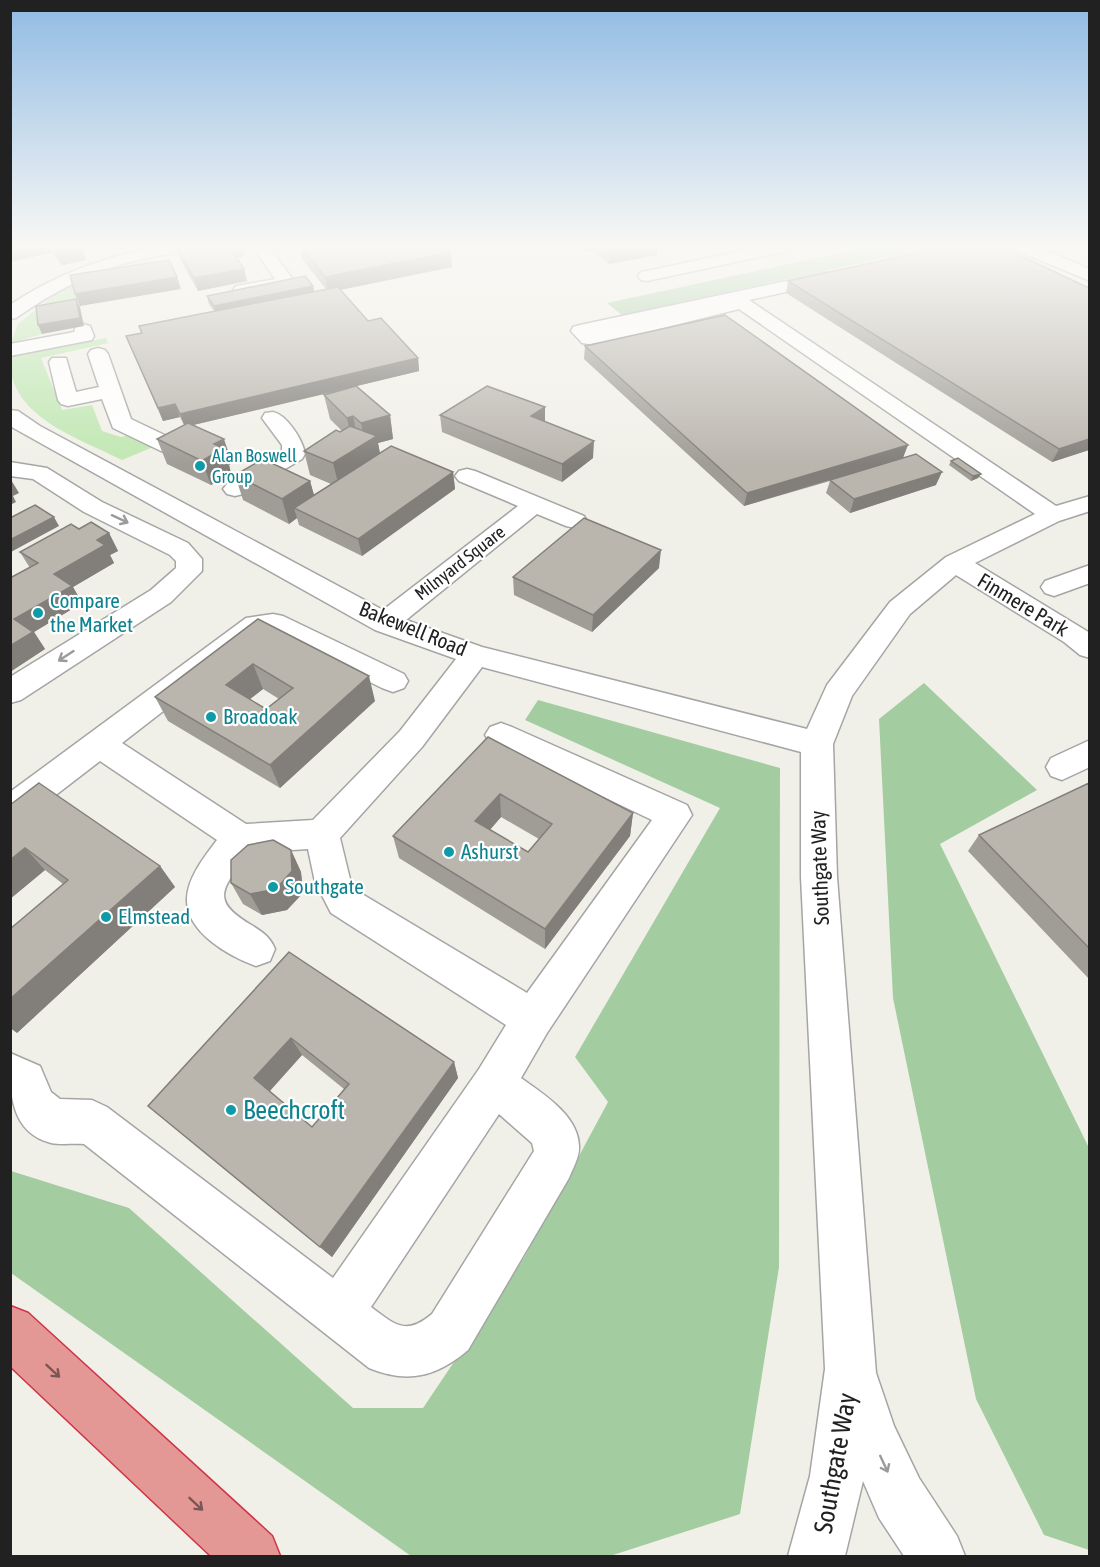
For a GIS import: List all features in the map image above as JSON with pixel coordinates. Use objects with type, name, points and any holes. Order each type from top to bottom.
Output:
[{"type":"highway","points":[[10,1331],[252,1557]]},
{"type":"street","points":[[643,319],[580,331],[589,339],[595,339],[670,319]]},
{"type":"street","points":[[765,319],[1053,515]]},
{"type":"street","points":[[10,350],[85,336],[83,330]]},
{"type":"street","points":[[98,354],[121,423],[169,446]]},
{"type":"street","points":[[59,362],[68,400],[110,392]]},
{"type":"street","points":[[842,397],[868,389]]},
{"type":"street","points":[[235,489],[294,454],[293,445],[273,418]]},
{"type":"street","name":"Bakewell Road","points":[[13,420],[385,623],[475,655],[817,744]]},
{"type":"street","points":[[927,453],[951,446]]},
{"type":"street","points":[[10,469],[39,473],[93,507],[179,549],[189,560],[189,571],[161,596],[10,692]]},
{"type":"street","name":"Milnyard Square","points":[[467,476],[575,521]]},
{"type":"street","name":"Southgate Way","points":[[817,1557],[837,1476],[850,1369],[819,877],[817,744],[838,693],[900,608],[955,563],[1053,515],[1089,503]]},
{"type":"street","name":"Milnyard Square","points":[[385,623],[536,504]]},
{"type":"street","name":"Finmere Park","points":[[955,563],[1084,637]]},
{"type":"street","points":[[1054,587],[1089,573]]},
{"type":"street","points":[[10,811],[256,625],[273,623],[393,681]]},
{"type":"street","points":[[99,744],[239,837],[254,839],[322,834],[411,739],[475,655]]},
{"type":"street","points":[[338,1313],[494,1084],[533,1019],[675,815],[501,735]]},
{"type":"street","points":[[322,834],[333,882],[344,902],[533,1019]]},
{"type":"street","points":[[239,837],[211,880],[205,897],[206,906],[213,919],[256,949]]},
{"type":"street","points":[[10,1074],[25,1082],[36,1107],[52,1121],[92,1122],[387,1350],[410,1352],[432,1347],[450,1332],[554,1162],[557,1145],[554,1134],[494,1084]]},
{"type":"street","name":"Southgate Way","points":[[850,1369],[869,1433],[900,1498],[937,1557]]},
{"type":"green space","points":[[24,319],[41,319],[42,334],[11,343],[18,324]]},
{"type":"green space","points":[[106,338],[108,343],[41,358],[62,410],[92,405],[102,431],[121,437],[134,434],[158,445],[122,460],[75,438],[44,419],[20,395],[11,373],[10,352],[18,350],[22,355]]},
{"type":"green space","points":[[924,683],[1037,790],[940,844],[1089,1148],[1089,1550],[1044,1535],[976,1399],[893,998],[879,719]]},
{"type":"green space","points":[[538,700],[780,768],[779,1267],[740,1514],[610,1556],[411,1556],[11,1273],[11,1171],[129,1208],[353,1408],[423,1408],[524,1258],[608,1102],[575,1057],[720,808],[525,720]]},
{"type":"building","points":[[37,319],[73,319],[38,325]]},
{"type":"building","points":[[174,319],[366,319],[368,321],[382,319],[418,358],[180,414],[175,404],[158,408],[126,336],[142,333],[139,326]]},
{"type":"building","points":[[706,319],[731,319],[908,445],[747,493],[585,346]]},
{"type":"building","points":[[850,319],[1089,319],[1089,439],[1059,449]]},
{"type":"building","points":[[356,386],[390,415],[361,423],[353,416],[347,418],[324,395]]},
{"type":"building","points":[[487,386],[545,407],[531,416],[594,441],[562,464],[440,415]]},
{"type":"building","points":[[188,423],[224,439],[214,444],[223,448],[202,461],[157,439]]},
{"type":"building","points":[[350,426],[377,436],[333,463],[304,451],[336,430],[340,432]]},
{"type":"building","points":[[391,446],[453,472],[358,539],[294,508]]},
{"type":"building","points":[[916,454],[942,472],[854,499],[830,480]]},
{"type":"building","points":[[958,458],[981,474],[973,476],[951,461]]},
{"type":"building","points":[[263,459],[310,481],[282,499],[235,475]]},
{"type":"building","points":[[35,505],[54,517],[10,540],[10,518]]},
{"type":"building","points":[[584,518],[661,550],[593,615],[513,577]]},
{"type":"building","points":[[91,522],[109,533],[97,540],[105,545],[54,574],[72,586],[14,619],[33,632],[10,646],[10,578],[38,563],[20,552],[71,524],[79,529]]},
{"type":"building","points":[[258,619],[369,676],[270,765],[155,697]],"holes":[[[253,664],[293,688],[266,709],[226,685]]]},
{"type":"building","name":"Ashurst","points":[[488,737],[633,813],[545,929],[393,836]],"holes":[[[500,794],[552,824],[528,852],[475,821]]]},
{"type":"building","points":[[39,783],[160,866],[10,999],[10,929],[68,880],[25,848],[10,860],[10,805]]},
{"type":"building","points":[[1089,783],[1089,948],[979,835]]},
{"type":"building","points":[[273,840],[291,850],[292,871],[276,889],[250,894],[231,883],[231,860],[248,845]]},
{"type":"building","name":"Beechcroft","points":[[289,952],[454,1062],[320,1247],[148,1106]],"holes":[[[291,1038],[349,1084],[312,1127],[254,1078]]]},
{"type":"place","name":"Alan Boswell Group","points":[[200,466]]},
{"type":"place","name":"Compare the Market","points":[[38,613]]},
{"type":"place","name":"Broadoak","points":[[211,717]]},
{"type":"place","name":"Ashurst","points":[[449,852]]},
{"type":"place","name":"Southgate","points":[[273,887]]},
{"type":"place","name":"Elmstead","points":[[106,917]]},
{"type":"place","name":"Beechcroft","points":[[231,1110]]}]
